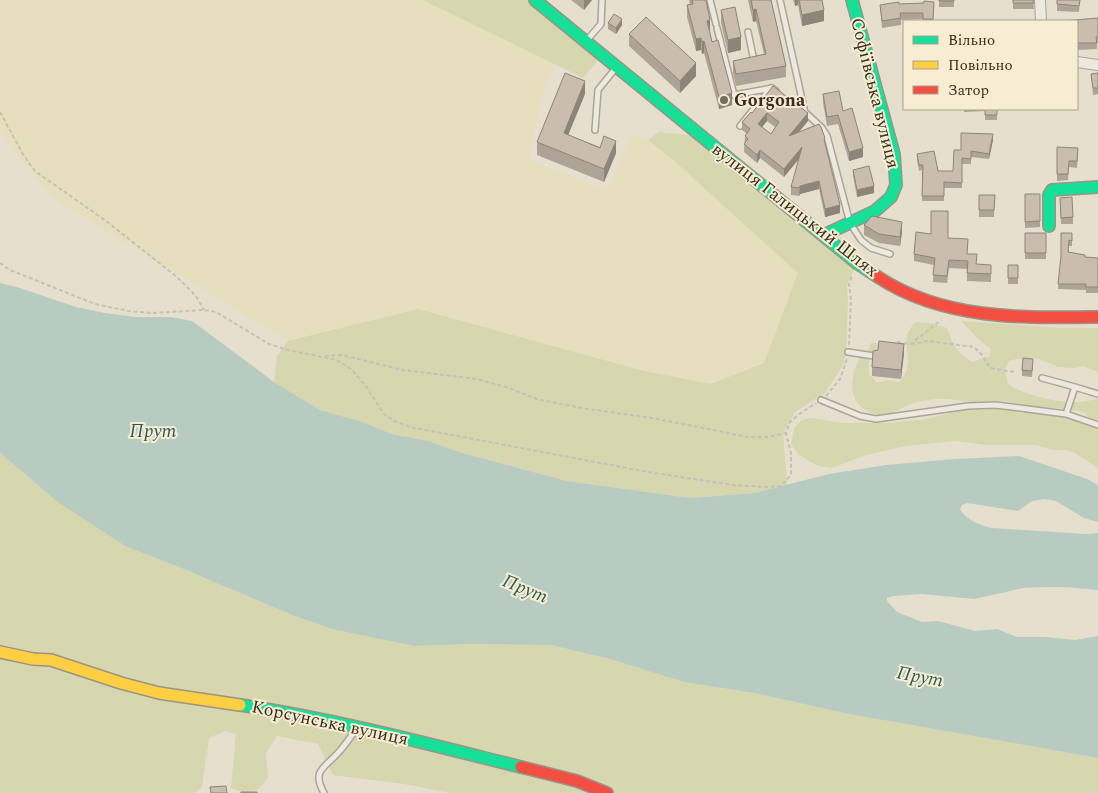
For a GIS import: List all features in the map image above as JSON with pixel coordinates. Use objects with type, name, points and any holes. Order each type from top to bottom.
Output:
[{"type":"main road","name":"вулиця Галицький Шлях","points":[[535,0],[858,264],[890,285],[945,307],[969,312],[1039,318],[1098,317]]},
{"type":"main road","name":"Софіївська вулиця","points":[[824,235],[880,208],[895,192],[897,180],[891,145],[852,0]]},
{"type":"main road","points":[[1049,226],[1049,195],[1052,190],[1098,187]]},
{"type":"main road","name":"Корсунська вулиця","points":[[0,652],[33,659],[51,660],[121,683],[159,693],[274,710],[357,727],[577,781],[607,793]]},
{"type":"street","points":[[1040,0],[1041,20]]},
{"type":"street","points":[[1078,62],[1098,65]]},
{"type":"lane","points":[[586,42],[601,24],[602,0]]},
{"type":"lane","points":[[710,0],[734,95],[772,88],[785,96]]},
{"type":"lane","points":[[780,0],[805,113]]},
{"type":"lane","points":[[745,63],[755,61],[748,32]]},
{"type":"lane","points":[[727,66],[736,64]]},
{"type":"lane","points":[[595,130],[598,90],[617,67]]},
{"type":"lane","points":[[740,126],[772,88]]},
{"type":"lane","points":[[798,107],[822,128],[827,136],[850,223],[861,240],[871,248],[890,254]]},
{"type":"lane","points":[[848,352],[874,356]]},
{"type":"lane","points":[[1042,378],[1098,394]]},
{"type":"lane","points":[[1066,414],[1075,387]]},
{"type":"lane","points":[[821,400],[860,416],[876,419],[968,406],[996,405],[1066,414],[1098,425]]},
{"type":"lane","points":[[324,793],[318,780],[320,769],[336,756],[357,727]]},
{"type":"path","points":[[0,112],[24,156],[35,171],[106,221],[177,277],[196,296],[204,310]]},
{"type":"path","points":[[0,264],[10,270],[95,304],[129,311],[152,313],[204,310],[216,312],[269,344],[337,360],[351,369],[365,385],[384,414],[402,424],[460,437],[648,472],[733,485],[768,487],[781,486],[790,475],[792,466],[791,453],[786,433],[790,422],[832,390],[840,380],[845,369],[848,352],[851,300],[849,284],[858,264]]},
{"type":"path","points":[[911,344],[941,320],[945,307]]},
{"type":"path","points":[[897,342],[911,344],[928,341],[974,347],[990,368],[1014,372]]},
{"type":"path","points":[[324,356],[342,355],[402,370],[477,379],[506,387],[537,399],[582,408],[652,418],[748,437],[768,437],[786,433]]},
{"type":"shaded area","points":[[0,0],[423,0],[555,64],[541,97],[529,159],[607,191],[632,135],[648,140],[671,158],[799,273],[764,363],[711,384],[644,371],[418,309],[288,341],[53,198],[16,153],[0,130]]},
{"type":"green space","points":[[423,0],[529,0],[598,60],[583,78]]},
{"type":"green space","points":[[659,132],[690,135],[856,265],[847,285],[846,352],[843,365],[825,393],[795,412],[783,433],[787,485],[754,493],[690,498],[567,481],[459,452],[428,441],[392,434],[363,422],[320,410],[274,382],[277,356],[288,341],[418,309],[644,371],[711,384],[764,363],[798,273],[671,158],[648,140]]},
{"type":"green space","points":[[961,321],[1064,328],[1098,328],[1098,372],[1083,366],[1075,368],[1057,367],[1042,360],[1028,358],[1009,361],[1005,369],[1008,384],[1033,395],[1073,402],[1098,399],[1098,420],[1089,420],[1085,412],[1028,406],[1006,401],[975,402],[937,399],[914,403],[893,413],[883,415],[872,413],[857,402],[852,386],[855,369],[863,352],[867,351],[871,343],[891,344],[884,349],[874,351],[869,361],[869,374],[877,383],[886,380],[900,382],[906,373],[908,365],[907,334],[916,322],[947,328],[956,348],[972,362],[990,356],[991,349]]},
{"type":"green space","points":[[1008,409],[1019,413],[1044,412],[1059,417],[1070,417],[1098,428],[1098,468],[1075,453],[1066,450],[1053,450],[1035,445],[986,445],[954,441],[906,446],[866,455],[832,468],[819,466],[809,461],[798,454],[791,444],[795,427],[802,420],[811,418],[843,423],[891,423],[927,419],[962,410]]},
{"type":"green space","points":[[0,453],[59,502],[125,546],[292,615],[332,629],[414,646],[469,644],[551,645],[610,659],[684,682],[754,693],[849,714],[1098,758],[1098,793],[450,793],[404,784],[333,775],[318,744],[277,736],[266,753],[268,778],[258,790],[242,792],[231,788],[236,734],[225,731],[209,738],[202,787],[194,793],[0,793]]},
{"type":"water","name":"Прут","points":[[0,283],[76,307],[105,313],[135,317],[171,317],[192,321],[274,382],[320,410],[363,422],[392,434],[428,441],[459,452],[567,481],[690,498],[754,493],[829,474],[886,465],[1019,456],[1087,479],[1098,485],[1098,522],[1084,518],[1056,501],[1045,499],[1032,501],[1018,511],[967,503],[962,505],[960,509],[978,524],[992,528],[1086,534],[1098,533],[1098,590],[1064,587],[1024,588],[974,599],[922,594],[893,596],[887,598],[887,601],[897,612],[922,622],[938,621],[975,631],[997,629],[1017,637],[1075,640],[1098,636],[1098,758],[849,714],[754,693],[684,682],[610,659],[551,645],[469,644],[414,646],[332,629],[292,615],[125,546],[58,502],[0,453]]},
{"type":"building","points":[[692,0],[706,0],[710,20],[707,21],[712,42],[718,40],[732,93],[719,97],[704,41],[702,42],[701,38],[696,39],[687,5],[693,4]]},
{"type":"building","points":[[751,0],[771,0],[786,66],[736,74],[733,61],[766,54],[756,9],[753,10]]},
{"type":"building","points":[[799,0],[822,0],[824,10],[802,15]]},
{"type":"building","points":[[1013,0],[1033,0],[1034,3],[1013,3]]},
{"type":"building","points":[[1057,0],[1080,0],[1079,6],[1057,4]]},
{"type":"building","points":[[924,1],[934,2],[933,19],[923,19],[923,13],[900,13],[901,18],[882,21],[880,5],[899,2],[899,4],[924,3]]},
{"type":"building","points":[[735,7],[741,37],[728,40],[721,10]]},
{"type":"building","points":[[614,14],[622,19],[616,28],[608,23]]},
{"type":"building","points":[[646,17],[696,63],[680,81],[629,34]]},
{"type":"building","points":[[1098,18],[1097,43],[1078,43],[1078,20],[1075,20]]},
{"type":"building","points":[[565,73],[585,81],[564,133],[600,148],[604,136],[616,141],[604,169],[537,142]]},
{"type":"building","points":[[1098,73],[1098,88],[1093,88],[1091,74]]},
{"type":"building","points":[[773,86],[808,113],[789,136],[819,124],[825,138],[840,205],[825,209],[819,181],[800,186],[799,188],[791,187],[802,147],[784,169],[760,150],[757,155],[744,144],[748,139],[745,136],[750,129],[742,122],[752,113]],"holes":[[[767,113],[779,122],[771,134],[758,124]]]},
{"type":"building","points":[[839,91],[843,111],[852,108],[863,148],[849,152],[838,115],[827,117],[823,94]]},
{"type":"building","points":[[985,110],[997,110],[997,115],[985,115]]},
{"type":"building","points":[[961,133],[993,134],[989,154],[971,151],[971,159],[962,158],[962,183],[944,182],[944,196],[922,196],[923,165],[919,165],[917,154],[934,151],[938,171],[953,171],[954,150],[961,150]]},
{"type":"building","points":[[1057,147],[1078,148],[1077,161],[1069,161],[1068,174],[1057,174]]},
{"type":"building","points":[[869,166],[874,186],[857,190],[853,170]]},
{"type":"building","points":[[1025,194],[1040,194],[1040,221],[1025,222]]},
{"type":"building","points":[[979,195],[995,195],[994,210],[979,210]]},
{"type":"building","points":[[1072,197],[1073,217],[1061,218],[1060,198]]},
{"type":"building","points":[[931,211],[948,211],[948,238],[968,239],[967,254],[977,254],[976,264],[991,265],[991,274],[967,273],[968,261],[949,260],[947,276],[933,275],[935,258],[914,254],[916,232],[931,234]]},
{"type":"building","points":[[872,216],[902,222],[900,237],[879,234],[864,225]]},
{"type":"building","points":[[1025,233],[1046,233],[1046,253],[1025,253]]},
{"type":"building","points":[[1061,233],[1072,233],[1072,241],[1069,240],[1068,252],[1085,255],[1085,257],[1098,258],[1098,287],[1086,287],[1086,284],[1058,284]]},
{"type":"building","points":[[1008,265],[1018,265],[1018,278],[1008,278]]},
{"type":"building","points":[[879,341],[904,344],[901,370],[872,367],[873,351],[878,350]]},
{"type":"building","points":[[1023,358],[1033,359],[1032,371],[1022,370]]},
{"type":"building","points":[[226,786],[227,793],[211,793],[210,787]]},
{"type":"building","points":[[257,792],[257,793],[241,793]]},
{"type":"traffic: fast","points":[[535,0],[858,264],[878,277]]},
{"type":"traffic: fast","points":[[824,235],[875,211],[891,197],[896,185],[894,154],[852,0]]},
{"type":"traffic: fast","points":[[1049,226],[1049,195],[1052,190],[1098,187]]},
{"type":"traffic: fast","points":[[240,705],[346,725],[521,767]]},
{"type":"traffic: slow","points":[[0,652],[33,659],[51,660],[121,683],[159,693],[240,705]]},
{"type":"traffic: jam","points":[[878,277],[903,291],[929,302],[956,309],[984,314],[1013,316],[1098,317]]},
{"type":"traffic: jam","points":[[521,767],[577,781],[607,793]]},
{"type":"place","name":"Gorgona","points":[[724,100]]}]
